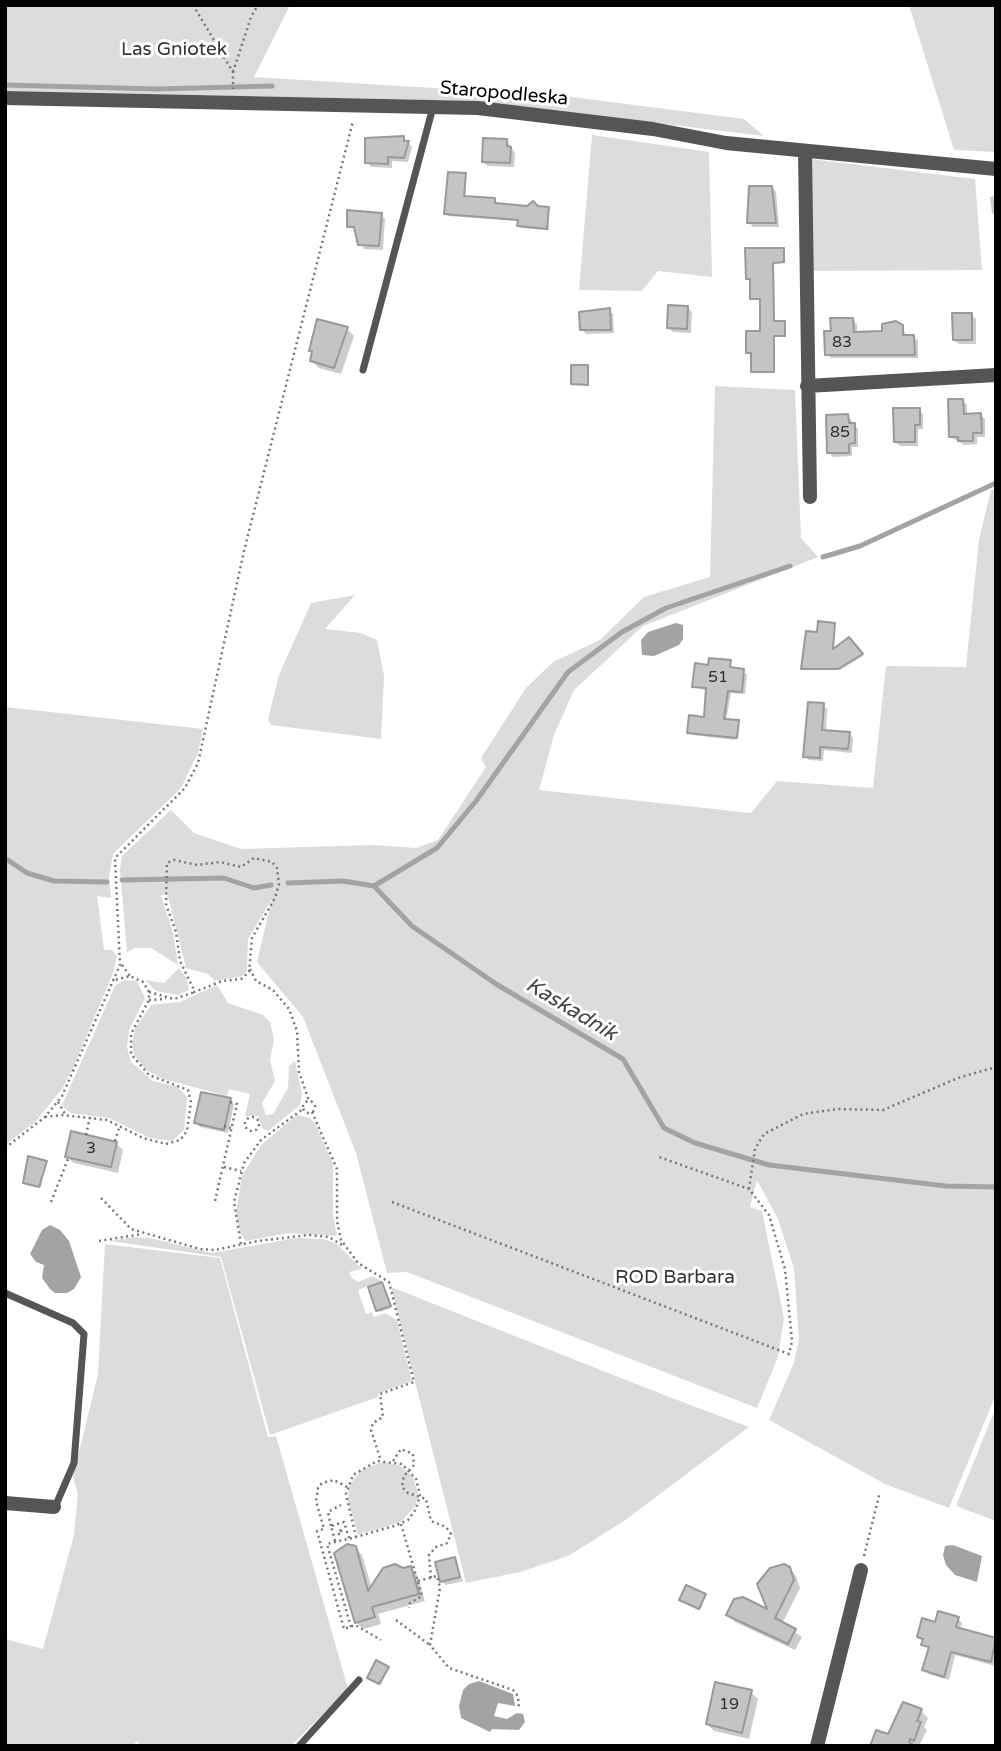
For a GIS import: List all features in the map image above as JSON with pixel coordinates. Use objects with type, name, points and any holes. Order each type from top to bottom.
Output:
[{"type":"street","name":"Staropodleska","points":[[5,98],[478,107],[804,152],[996,169]]},
{"type":"street","points":[[804,152],[810,496]]},
{"type":"street","points":[[807,386],[996,375]]},
{"type":"street","points":[[5,1503],[54,1507]]},
{"type":"street","points":[[817,1746],[861,1570]]},
{"type":"lane","points":[[363,370],[433,106]]},
{"type":"lane","points":[[5,1293],[74,1322],[84,1334],[74,1463],[54,1507]]},
{"type":"lane","points":[[299,1746],[359,1680]]},
{"type":"path","points":[[193,5],[233,72]]},
{"type":"path","points":[[233,102],[233,72],[251,17],[258,5]]},
{"type":"path","points":[[5,1148],[45,1117],[58,1102],[72,1077],[113,981],[120,962],[113,868],[120,850],[185,788],[198,763],[248,538],[357,105]]},
{"type":"path","points":[[192,993],[193,984],[180,961],[165,889],[164,873],[167,863],[174,860],[197,865],[220,862],[241,867],[254,858],[263,858],[275,864],[279,884],[275,898],[252,938],[250,969],[256,981]]},
{"type":"path","points":[[120,962],[130,976],[142,982],[149,992],[167,999]]},
{"type":"path","points":[[241,979],[250,969]]},
{"type":"path","points":[[113,981],[130,976]]},
{"type":"path","points":[[149,1000],[181,998],[222,981],[241,979],[256,981],[278,994],[289,1009],[297,1031],[299,1072],[309,1101],[314,1105],[312,1112],[335,1160],[337,1221],[345,1247]]},
{"type":"path","points":[[193,984],[205,988]]},
{"type":"path","points":[[45,1117],[90,1117],[120,1125],[143,1138],[166,1144],[180,1140],[188,1126],[191,1098],[188,1090],[149,1075],[131,1054],[132,1029],[149,1000],[149,992]]},
{"type":"path","points":[[749,1189],[755,1149],[764,1134],[803,1114],[838,1109],[883,1110],[958,1078],[996,1068]]},
{"type":"path","points":[[241,1245],[234,1202],[241,1171],[252,1151],[264,1138],[303,1109],[309,1101]]},
{"type":"path","points":[[58,1102],[59,1108],[68,1115]]},
{"type":"path","points":[[215,1201],[237,1104],[230,1102]]},
{"type":"path","points":[[303,1109],[312,1112]]},
{"type":"path","points":[[86,1135],[90,1117]]},
{"type":"path","points":[[234,1119],[245,1122],[254,1118],[258,1124],[256,1129]]},
{"type":"path","points":[[245,1122],[250,1131],[256,1129]]},
{"type":"path","points":[[115,1141],[120,1125]]},
{"type":"path","points":[[225,1126],[231,1128]]},
{"type":"path","points":[[256,1129],[264,1138]]},
{"type":"path","points":[[392,1202],[789,1354],[792,1341],[785,1269],[769,1215],[749,1189],[659,1157]]},
{"type":"path","points":[[51,1202],[68,1159]]},
{"type":"path","points":[[223,1166],[241,1171]]},
{"type":"path","points":[[101,1198],[109,1203],[125,1224],[146,1234],[200,1249],[215,1250],[308,1235],[329,1237],[345,1247],[358,1263],[389,1282],[414,1382],[379,1396],[383,1417],[373,1423],[371,1430],[381,1461]]},
{"type":"path","points":[[100,1241],[146,1234]]},
{"type":"path","points":[[393,1461],[398,1451],[408,1450],[415,1460],[403,1479],[402,1487],[408,1493],[427,1501],[431,1521],[446,1527],[450,1534],[449,1542],[436,1547],[429,1555],[431,1578]]},
{"type":"path","points":[[351,1627],[327,1544],[356,1537],[401,1524],[414,1514],[419,1497],[416,1479],[409,1470],[393,1461],[381,1461],[358,1469],[347,1487],[346,1501],[356,1537]]},
{"type":"path","points":[[347,1487],[337,1480],[326,1481],[317,1488],[315,1498],[324,1529],[317,1531],[344,1629],[355,1625],[381,1640]]},
{"type":"path","points":[[861,1570],[880,1492]]},
{"type":"path","points":[[336,1542],[328,1512],[341,1505]]},
{"type":"path","points":[[331,1526],[344,1522],[342,1540]]},
{"type":"path","points":[[401,1524],[422,1596],[410,1603],[409,1608]]},
{"type":"path","points":[[342,1532],[349,1538]]},
{"type":"path","points":[[333,1534],[342,1532]]},
{"type":"path","points":[[418,1581],[437,1576],[440,1588],[430,1645]]},
{"type":"path","points":[[396,1620],[430,1645],[449,1668],[513,1690],[518,1696],[519,1709]]},
{"type":"green space","name":"Las Gniotek","points":[[5,5],[290,5],[254,77],[564,96],[744,119],[764,136],[474,101],[5,91]]},
{"type":"green space","points":[[909,5],[996,5],[996,152],[954,150]]},
{"type":"green space","points":[[592,135],[709,152],[712,277],[658,271],[642,291],[579,290]]},
{"type":"green space","points":[[810,159],[975,179],[982,270],[809,271]]},
{"type":"green space","name":"ROD Barbara","points":[[715,386],[795,390],[801,538],[818,557],[643,626],[574,690],[554,735],[539,790],[751,813],[777,781],[873,788],[886,666],[966,667],[979,539],[991,490],[996,489],[996,1394],[949,1508],[885,1484],[769,1420],[794,1363],[799,1339],[794,1269],[778,1219],[757,1180],[750,1207],[762,1211],[784,1318],[778,1357],[757,1408],[407,1272],[387,1273],[356,1153],[303,1017],[257,962],[272,899],[248,939],[247,970],[243,976],[215,981],[208,974],[186,968],[167,893],[161,896],[173,932],[178,965],[151,948],[135,948],[127,952],[120,870],[122,856],[171,810],[194,833],[241,849],[373,845],[416,848],[438,840],[486,767],[481,758],[526,688],[553,662],[600,640],[644,597],[710,577]]},
{"type":"green space","points":[[355,595],[325,629],[361,633],[377,640],[384,676],[381,739],[271,725],[268,719],[279,675],[311,603]]},
{"type":"green space","points":[[5,707],[203,729],[198,753],[181,788],[113,854],[109,877],[111,898],[97,896],[104,950],[112,950],[117,956],[113,973],[73,1068],[62,1089],[36,1121],[5,1145]]},
{"type":"green space","points":[[179,968],[187,979],[189,990],[178,995],[156,991],[145,980],[164,983]]},
{"type":"green space","points":[[124,980],[137,981],[145,998],[129,1030],[127,1047],[131,1062],[153,1081],[178,1087],[187,1097],[184,1130],[172,1141],[150,1138],[109,1118],[70,1113],[62,1105],[115,986]]},
{"type":"green space","points":[[217,985],[228,1003],[263,1015],[270,1022],[274,1040],[270,1060],[275,1081],[262,1103],[266,1115],[273,1114],[288,1088],[289,1066],[295,1061],[302,1094],[300,1105],[268,1131],[263,1129],[258,1116],[245,1116],[250,1094],[229,1089],[227,1096],[163,1079],[146,1070],[134,1055],[132,1043],[135,1029],[151,1005],[180,1002]]},
{"type":"green space","points":[[297,1115],[310,1118],[316,1125],[333,1164],[333,1214],[337,1236],[289,1233],[246,1241],[240,1233],[236,1212],[242,1176],[261,1145]]},
{"type":"green space","points":[[133,1237],[150,1238],[212,1253],[296,1238],[323,1239],[337,1244],[362,1269],[349,1272],[352,1278],[358,1282],[372,1276],[382,1281],[358,1290],[366,1314],[372,1312],[374,1317],[385,1313],[397,1320],[412,1381],[379,1393],[378,1397],[270,1435],[221,1257],[110,1241]]},
{"type":"green space","points":[[105,1244],[220,1258],[268,1437],[276,1436],[348,1689],[291,1746],[141,1746],[136,1741],[134,1746],[5,1746],[5,1639],[43,1649],[74,1535],[78,1494],[73,1477],[98,1374]]},
{"type":"green space","points":[[391,1287],[749,1427],[624,1521],[568,1556],[520,1572],[466,1583]]},
{"type":"green space","points":[[996,1407],[996,1521],[956,1506]]},
{"type":"green space","points":[[383,1462],[399,1465],[413,1477],[418,1494],[416,1505],[401,1522],[358,1535],[348,1501],[349,1486],[361,1470]]},
{"type":"shaded area","points":[[676,623],[683,625],[683,639],[679,645],[654,656],[642,655],[641,640],[648,632]]},
{"type":"shaded area","points":[[50,1225],[60,1230],[69,1241],[81,1277],[74,1289],[67,1293],[55,1293],[50,1289],[42,1278],[44,1265],[36,1262],[30,1254],[42,1230]]},
{"type":"shaded area","points":[[953,1545],[982,1556],[977,1582],[955,1575],[946,1565],[943,1555],[945,1546]]},
{"type":"shaded area","points":[[479,1681],[513,1694],[515,1706],[498,1703],[494,1716],[507,1719],[517,1713],[523,1714],[525,1722],[519,1730],[492,1729],[490,1732],[461,1718],[459,1706],[463,1690],[469,1684]]},
{"type":"building","points":[[404,136],[404,141],[409,141],[404,158],[388,157],[388,164],[365,163],[365,138]]},
{"type":"building","points":[[483,138],[507,139],[507,146],[511,147],[510,163],[482,162]]},
{"type":"building","points":[[448,172],[466,173],[464,196],[495,198],[495,203],[527,206],[533,201],[538,206],[549,207],[547,229],[517,226],[518,220],[444,214]]},
{"type":"building","points":[[749,186],[772,186],[776,223],[747,223]]},
{"type":"building","points":[[347,210],[382,213],[379,246],[358,245],[354,227],[347,227]]},
{"type":"building","points":[[745,248],[784,248],[784,262],[773,263],[774,321],[785,321],[785,336],[774,336],[774,372],[751,372],[751,353],[746,353],[746,331],[760,331],[760,299],[750,299]]},
{"type":"building","points":[[668,305],[688,306],[687,329],[667,328]]},
{"type":"building","points":[[610,308],[611,330],[580,330],[579,312]]},
{"type":"building","points":[[952,313],[972,313],[972,340],[953,340]]},
{"type":"building","points":[[830,318],[853,318],[854,332],[882,331],[882,324],[896,321],[903,325],[903,335],[914,335],[915,355],[825,355],[824,331],[831,331]]},
{"type":"building","points":[[317,319],[348,327],[334,368],[310,361],[312,351],[309,351]]},
{"type":"building","points":[[571,365],[588,365],[588,385],[571,384]]},
{"type":"building","points":[[948,399],[963,399],[964,414],[981,413],[982,433],[973,433],[973,441],[958,441],[958,437],[949,437]]},
{"type":"building","points":[[893,408],[920,408],[920,425],[915,425],[915,442],[894,442]]},
{"type":"building","points":[[848,414],[849,423],[855,423],[855,443],[849,444],[849,453],[827,453],[826,415]]},
{"type":"building","points":[[818,621],[835,623],[833,649],[849,637],[863,654],[838,669],[801,669],[806,631],[817,632]]},
{"type":"building","points":[[709,658],[731,660],[730,667],[744,669],[742,692],[728,691],[724,719],[739,720],[737,738],[687,733],[689,715],[704,717],[706,688],[692,687],[695,663],[708,665]]},
{"type":"building","points":[[808,702],[824,703],[822,730],[850,732],[848,749],[820,747],[820,758],[803,757]]},
{"type":"building","points":[[201,1092],[231,1098],[224,1130],[194,1123]]},
{"type":"building","points":[[71,1131],[117,1142],[111,1167],[65,1157]]},
{"type":"building","points":[[28,1156],[47,1161],[39,1187],[23,1183]]},
{"type":"building","points":[[382,1282],[391,1306],[376,1311],[368,1287]]},
{"type":"building","points":[[347,1544],[356,1546],[368,1591],[383,1568],[395,1564],[403,1568],[411,1566],[419,1594],[372,1607],[375,1617],[355,1623],[334,1553]]},
{"type":"building","points":[[455,1557],[460,1577],[440,1582],[435,1562]]},
{"type":"building","points":[[784,1564],[790,1567],[794,1580],[775,1618],[796,1629],[788,1644],[726,1615],[734,1599],[743,1597],[767,1609],[757,1584],[770,1568]]},
{"type":"building","points":[[686,1585],[706,1594],[699,1609],[679,1600]]},
{"type":"building","points":[[938,1611],[959,1617],[956,1627],[996,1638],[991,1662],[951,1652],[944,1677],[922,1670],[929,1647],[921,1645],[923,1639],[917,1637],[922,1618],[935,1622]]},
{"type":"building","points":[[376,1660],[389,1667],[379,1684],[367,1678]]},
{"type":"building","points":[[715,1682],[752,1690],[742,1733],[706,1724]]},
{"type":"building","points":[[903,1702],[922,1709],[917,1721],[921,1722],[914,1741],[910,1739],[909,1742],[915,1746],[870,1746],[876,1730],[888,1734]]},
{"type":"waterway","points":[[5,85],[157,89],[272,86]]},
{"type":"waterway","points":[[823,557],[860,546],[996,483]]},
{"type":"waterway","points":[[374,886],[437,848],[476,801],[568,672],[622,632],[666,608],[790,566]]},
{"type":"waterway","name":"Kaskadnik","points":[[5,858],[27,873],[54,881],[107,882]]},
{"type":"waterway","name":"Kaskadnik","points":[[122,880],[224,878],[254,888],[271,885]]},
{"type":"waterway","name":"Kaskadnik","points":[[288,883],[343,881],[374,886],[412,926],[496,984],[623,1059],[664,1128],[695,1143],[769,1165],[946,1186],[996,1187]]}]
